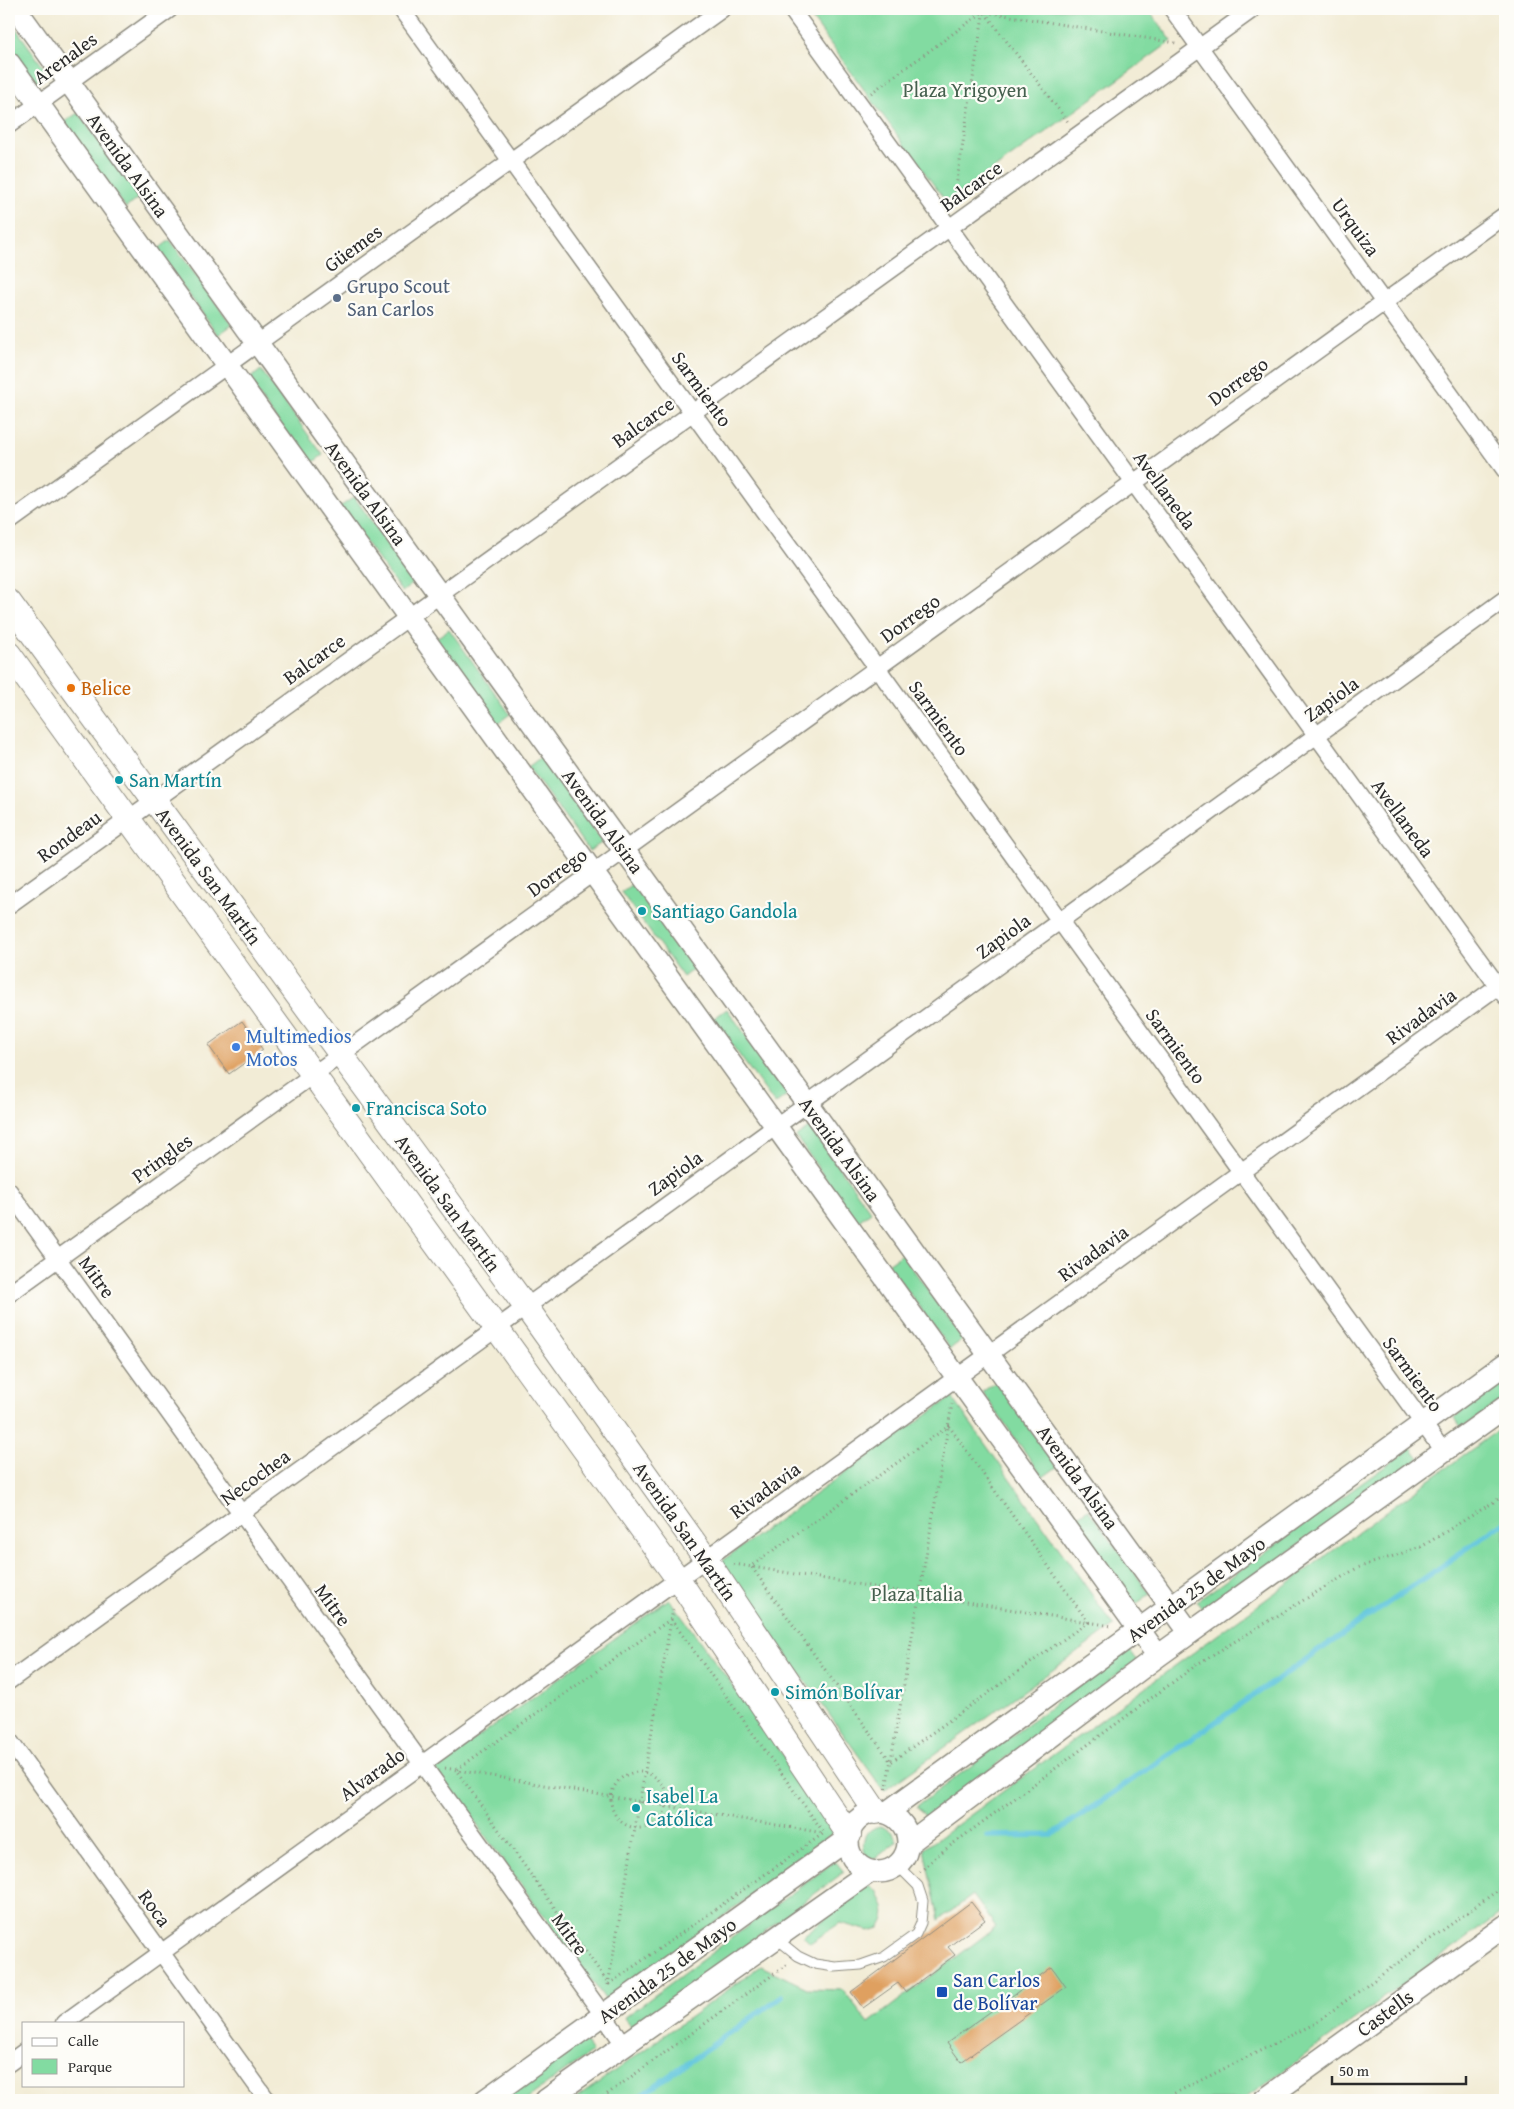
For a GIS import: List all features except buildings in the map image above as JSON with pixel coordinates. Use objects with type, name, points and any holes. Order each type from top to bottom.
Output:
[{"type":"main road","name":"Avenida San Martín","points":[[9,602],[339,1056],[526,1307],[706,1559],[881,1812]]},
{"type":"main road","name":"Avenida San Martín","points":[[9,654],[678,1579],[849,1837]]},
{"type":"street","name":"Avenida Alsina","points":[[16,9],[1190,1633]]},
{"type":"street","name":"Arenales","points":[[9,125],[170,9]]},
{"type":"street","name":"Sarmiento","points":[[401,9],[1443,1452]]},
{"type":"street","name":"Güemes","points":[[9,522],[722,9]]},
{"type":"street","name":"Avellaneda","points":[[791,9],[1317,735],[1503,988]]},
{"type":"street","name":"Urquiza","points":[[1172,9],[1505,470]]},
{"type":"street","name":"Balcarce","points":[[154,801],[1253,9]]},
{"type":"street","name":"Avenida Alsina","points":[[9,63],[1158,1656]]},
{"type":"street","name":"Dorrego","points":[[339,1056],[1505,215]]},
{"type":"street","name":"Zapiola","points":[[526,1307],[1505,599]]},
{"type":"street","name":"Rondeau","points":[[9,905],[154,801]]},
{"type":"street","name":"Rivadavia","points":[[706,1559],[1241,1172],[1503,988]]},
{"type":"street","name":"Pringles","points":[[9,1294],[339,1056]]},
{"type":"street","name":"Mitre","points":[[9,1191],[624,2044]]},
{"type":"street","name":"Necochea","points":[[9,1681],[526,1307]]},
{"type":"street","name":"Avenida 25 de Mayo","points":[[881,1812],[1139,1630],[1505,1364]]},
{"type":"street","name":"Avenida 25 de Mayo","points":[[908,1843],[1158,1656],[1505,1407]]},
{"type":"street","name":"Alvarado","points":[[65,2022],[706,1559]]},
{"type":"street","name":"Roca","points":[[9,1740],[267,2100]]},
{"type":"street","points":[[881,1812],[898,1819],[906,1830],[908,1843],[904,1873],[889,1870],[871,1871],[859,1864],[850,1853],[849,1837],[852,1828],[862,1816],[881,1812]]},
{"type":"street","name":"Avenida 25 de Mayo","points":[[485,2100],[849,1837]]},
{"type":"street","name":"Avenida 25 de Mayo","points":[[546,2100],[871,1871]]},
{"type":"street","name":"Castells","points":[[1264,2100],[1505,1926]]},
{"type":"street","points":[[9,2062],[22,2053]]},
{"type":"lane","points":[[775,1937],[798,1956],[815,1964],[844,1967],[861,1965],[884,1957],[916,1934],[921,1923],[923,1901],[918,1886],[904,1873]]},
{"type":"path","points":[[967,9],[984,9],[1200,47]]},
{"type":"path","points":[[858,102],[984,9]]},
{"type":"path","points":[[984,9],[1078,135]]},
{"type":"path","points":[[949,228],[984,9]]},
{"type":"path","points":[[881,1812],[957,1378]]},
{"type":"path","points":[[751,1566],[948,1426]]},
{"type":"path","points":[[948,1426],[1088,1622]]},
{"type":"path","points":[[904,1873],[939,1854],[1199,1664],[1357,1568],[1421,1547],[1505,1495]]},
{"type":"path","points":[[706,1559],[1139,1630]]},
{"type":"path","points":[[751,1566],[891,1762]]},
{"type":"path","points":[[603,2015],[678,1579]]},
{"type":"path","points":[[456,1770],[671,1619]]},
{"type":"path","points":[[671,1619],[824,1833]]},
{"type":"path","points":[[891,1762],[1088,1622]]},
{"type":"path","points":[[422,1764],[849,1837]]},
{"type":"path","points":[[456,1770],[609,1984]]},
{"type":"path","points":[[645,1772],[657,1778],[663,1784],[667,1792],[667,1806],[661,1819],[654,1825],[635,1829],[625,1825],[618,1819],[612,1811],[611,1797],[616,1784],[622,1777],[630,1773],[645,1772]]},
{"type":"path","points":[[609,1984],[824,1833]]},
{"type":"path","points":[[1161,2100],[1314,2024],[1505,1885]]},
{"type":"path","points":[[599,2100],[798,1956]]},
{"type":"green space","name":"Plaza Yrigoyen","points":[[805,9],[1148,9],[1172,41],[947,203]]},
{"type":"green space","points":[[9,19],[49,75],[35,85],[9,47]]},
{"type":"green space","points":[[78,113],[139,197],[126,208],[64,122]]},
{"type":"green space","points":[[170,240],[232,325],[218,335],[157,250]]},
{"type":"green space","points":[[261,370],[323,455],[309,465],[248,380]]},
{"type":"green space","points":[[354,497],[415,582],[402,592],[340,507]]},
{"type":"green space","points":[[449,629],[510,714],[497,724],[435,639]]},
{"type":"green space","points":[[541,757],[603,842],[589,851],[528,767]]},
{"type":"green space","points":[[635,882],[696,967],[683,977],[621,892]]},
{"type":"green space","points":[[727,1009],[788,1094],[775,1104],[713,1019]]},
{"type":"green space","points":[[810,1127],[871,1212],[857,1222],[796,1137]]},
{"type":"green space","points":[[902,1254],[963,1339],[950,1349],[888,1264]]},
{"type":"green space","points":[[1505,1380],[1505,1398],[1462,1428],[1454,1417]]},
{"type":"green space","points":[[996,1382],[1057,1467],[1043,1477],[982,1392]]},
{"type":"green space","name":"Plaza Italia","points":[[952,1397],[1114,1626],[884,1791],[720,1562]]},
{"type":"green space","points":[[1505,1425],[1505,1910],[1243,2100],[574,2100],[761,1966],[809,1989],[843,1990],[869,2023],[996,1927],[973,1895],[939,1920],[924,1849]]},
{"type":"green space","points":[[1411,1448],[1419,1459],[1205,1612],[1197,1601]]},
{"type":"green space","points":[[1088,1509],[1150,1594],[1136,1604],[1074,1519]]},
{"type":"green space","points":[[669,1599],[838,1830],[608,2003],[435,1768]]},
{"type":"green space","points":[[1129,1649],[1137,1660],[926,1817],[917,1806]]},
{"type":"green space","points":[[880,1826],[891,1831],[897,1841],[875,1859],[867,1857],[864,1847],[865,1837],[871,1830]]},
{"type":"green space","points":[[835,1861],[844,1872],[633,2029],[624,2018]]},
{"type":"green space","points":[[868,1885],[878,1892],[884,1906],[884,1919],[879,1928],[869,1931],[840,1923],[810,1943],[803,1936]]},
{"type":"green space","points":[[584,2041],[592,2052],[525,2100],[502,2100]]},
{"type":"waterway","points":[[988,1836],[1052,1835],[1505,1522]]},
{"type":"waterway","points":[[635,2100],[782,1996]]},
{"type":"place","name":"Grupo Scout San Carlos","points":[[337,298]]},
{"type":"place","name":"Belice","points":[[71,688]]},
{"type":"place","name":"San Martín","points":[[119,780]]},
{"type":"place","name":"Santiago Gandola","points":[[642,911]]},
{"type":"place","name":"Multimedios Motos","points":[[236,1047]]},
{"type":"place","name":"Francisca Soto","points":[[356,1108]]},
{"type":"place","name":"Simón Bolívar","points":[[775,1692]]},
{"type":"place","name":"Isabel La Católica","points":[[636,1808]]},
{"type":"place","name":"San Carlos de Bolívar","points":[[942,1992]]}]
